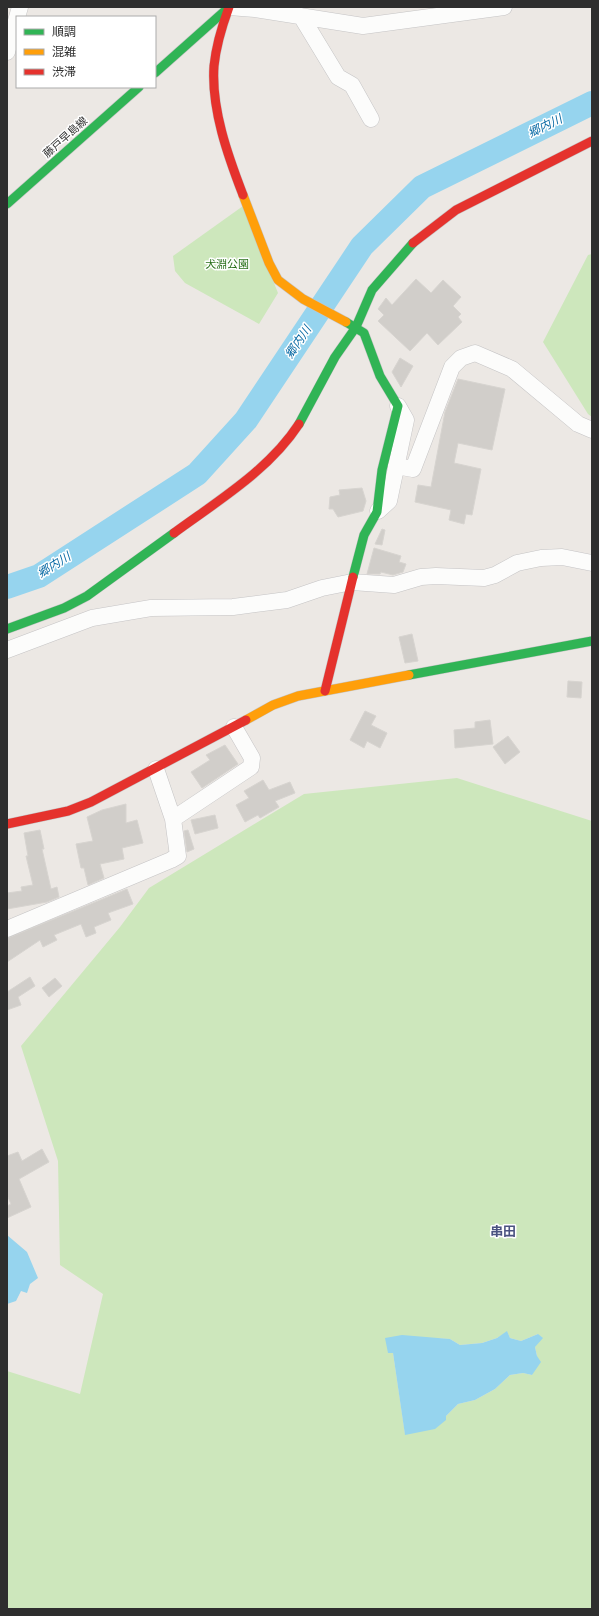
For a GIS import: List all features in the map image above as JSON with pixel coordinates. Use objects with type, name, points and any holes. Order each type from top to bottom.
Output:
[{"type":"street","points":[[156,72],[228,7],[301,16],[363,26],[504,7]]},
{"type":"street","points":[[228,7],[214,68],[217,98],[232,165],[242,193],[278,279],[290,291],[353,325],[364,333],[380,376],[406,420],[389,501],[377,512],[364,535],[325,691]]},
{"type":"street","points":[[301,16],[338,77],[352,85],[371,119]]},
{"type":"street","points":[[7,52],[16,21]]},
{"type":"street","name":"藤戸早島線","points":[[7,204],[138,88]]},
{"type":"street","points":[[7,629],[64,608],[87,596],[240,485],[270,460],[287,442],[299,424],[372,290],[390,267],[416,239],[456,210],[592,141]]},
{"type":"street","points":[[396,466],[413,469],[452,367],[461,358],[475,353],[512,369],[578,424],[592,430]]},
{"type":"street","points":[[377,512],[382,470],[398,406]]},
{"type":"street","points":[[7,650],[92,618],[151,608],[234,607],[287,600],[322,588],[352,582],[394,584],[421,577],[436,576],[484,578],[496,575],[517,563],[541,558],[562,557],[592,563]]},
{"type":"street","points":[[7,824],[68,811],[91,802],[156,769],[273,705],[298,696],[592,642]]},
{"type":"street","points":[[173,819],[251,767],[252,758],[234,727]]},
{"type":"street","points":[[7,929],[178,856],[173,819],[156,769]]},
{"type":"green space","name":"犬淵公園","points":[[243,206],[278,293],[259,324],[185,283],[175,271],[173,256]]},
{"type":"green space","points":[[592,254],[592,417],[588,414],[543,342],[588,255]]},
{"type":"green space","points":[[457,778],[592,821],[592,1609],[7,1609],[7,1371],[80,1394],[103,1294],[60,1265],[58,1161],[21,1046],[120,927],[149,888],[304,794]],"holes":[[[507,1332],[510,1338],[521,1341],[538,1334],[535,1347],[537,1356],[532,1375],[523,1373],[510,1375],[495,1389],[475,1400],[458,1404],[446,1416],[405,1434],[393,1353],[431,1338],[450,1339],[460,1345],[482,1343],[497,1338]]]},
{"type":"water","points":[[7,1235],[27,1252],[38,1278],[30,1284],[27,1293],[21,1291],[16,1301],[7,1304]]},
{"type":"water","points":[[507,1331],[510,1338],[521,1341],[538,1334],[543,1338],[535,1347],[537,1356],[541,1362],[532,1375],[523,1373],[510,1375],[495,1389],[475,1400],[458,1404],[446,1416],[446,1420],[435,1429],[405,1435],[393,1353],[388,1353],[385,1338],[402,1335],[450,1339],[460,1345],[482,1343],[497,1338]]},
{"type":"building","points":[[416,279],[431,293],[443,280],[461,297],[453,306],[461,314],[458,317],[462,322],[438,345],[427,333],[410,351],[378,321],[384,315],[378,309],[386,298],[392,305]]},
{"type":"building","points":[[400,358],[413,366],[401,387],[392,372]]},
{"type":"building","points":[[458,379],[505,389],[492,450],[458,443],[454,463],[481,469],[472,515],[466,514],[464,524],[449,520],[451,510],[415,502],[418,485],[431,487],[445,412]]},
{"type":"building","points":[[362,488],[366,501],[363,511],[338,517],[333,509],[329,509],[330,497],[340,495],[339,490]]},
{"type":"building","points":[[382,529],[385,530],[382,545],[375,544]]},
{"type":"building","points":[[374,548],[401,556],[399,562],[406,564],[403,572],[393,575],[381,572],[380,574],[367,574]]},
{"type":"building","points":[[412,634],[418,661],[405,663],[399,637]]},
{"type":"building","points":[[568,681],[582,682],[581,698],[567,697]]},
{"type":"building","points":[[365,711],[376,716],[371,725],[387,733],[380,748],[367,741],[364,748],[350,740]]},
{"type":"building","points":[[490,720],[493,744],[455,748],[454,730],[475,728],[475,722]]},
{"type":"building","points":[[508,736],[520,752],[505,764],[493,747]]},
{"type":"building","points":[[225,745],[238,764],[202,788],[191,772],[210,760],[206,755]]},
{"type":"building","points":[[263,780],[269,790],[290,782],[295,793],[275,801],[279,807],[260,818],[258,815],[245,822],[236,805],[249,798],[244,791]]},
{"type":"building","points":[[126,804],[126,823],[137,820],[143,843],[122,848],[124,859],[100,864],[104,878],[88,885],[84,868],[81,868],[76,844],[93,841],[87,817],[102,810]]},
{"type":"building","points":[[215,815],[218,828],[195,834],[191,820]]},
{"type":"building","points":[[40,830],[44,849],[42,849],[51,889],[57,887],[59,897],[47,902],[7,909],[7,893],[22,891],[21,887],[33,885],[26,856],[28,856],[24,833]]},
{"type":"building","points":[[188,830],[194,849],[187,852],[184,831]]},
{"type":"building","points":[[127,889],[133,904],[108,913],[111,920],[94,927],[96,933],[86,937],[81,924],[54,935],[57,940],[43,947],[40,940],[7,962],[8,938]]},
{"type":"building","points":[[30,977],[35,986],[18,997],[21,1005],[7,1010],[7,992]]},
{"type":"building","points":[[55,978],[62,986],[49,997],[42,988]]},
{"type":"building","points":[[42,1149],[49,1162],[19,1179],[31,1207],[7,1218],[7,1206],[11,1204],[7,1195],[7,1156],[18,1152],[22,1161]]},
{"type":"waterway","name":"郷内川","points":[[7,587],[39,576],[197,474],[246,420],[362,246],[422,187],[592,103]]},
{"type":"traffic: fast","points":[[156,72],[228,8]]},
{"type":"traffic: fast","points":[[7,204],[138,88]]},
{"type":"traffic: fast","points":[[299,424],[335,357],[356,327],[372,290],[413,243]]},
{"type":"traffic: fast","points":[[346,322],[364,333],[380,376],[398,406],[382,470],[377,512],[364,535],[353,577]]},
{"type":"traffic: fast","points":[[7,629],[64,608],[87,596],[174,533]]},
{"type":"traffic: fast","points":[[409,675],[592,641]]},
{"type":"traffic: slow","points":[[243,195],[269,263],[278,280],[303,299],[346,322]]},
{"type":"traffic: slow","points":[[246,720],[273,705],[298,696],[409,675]]},
{"type":"traffic: jam","points":[[229,7],[216,51],[214,66],[215,99],[226,148],[243,195]]},
{"type":"traffic: jam","points":[[413,243],[456,210],[592,141]]},
{"type":"traffic: jam","points":[[174,533],[258,470],[287,441],[299,424]]},
{"type":"traffic: jam","points":[[325,691],[353,577]]},
{"type":"traffic: jam","points":[[7,824],[68,811],[91,802],[246,720]]},
{"type":"district","name":"串田","points":[[503,1231]]}]
